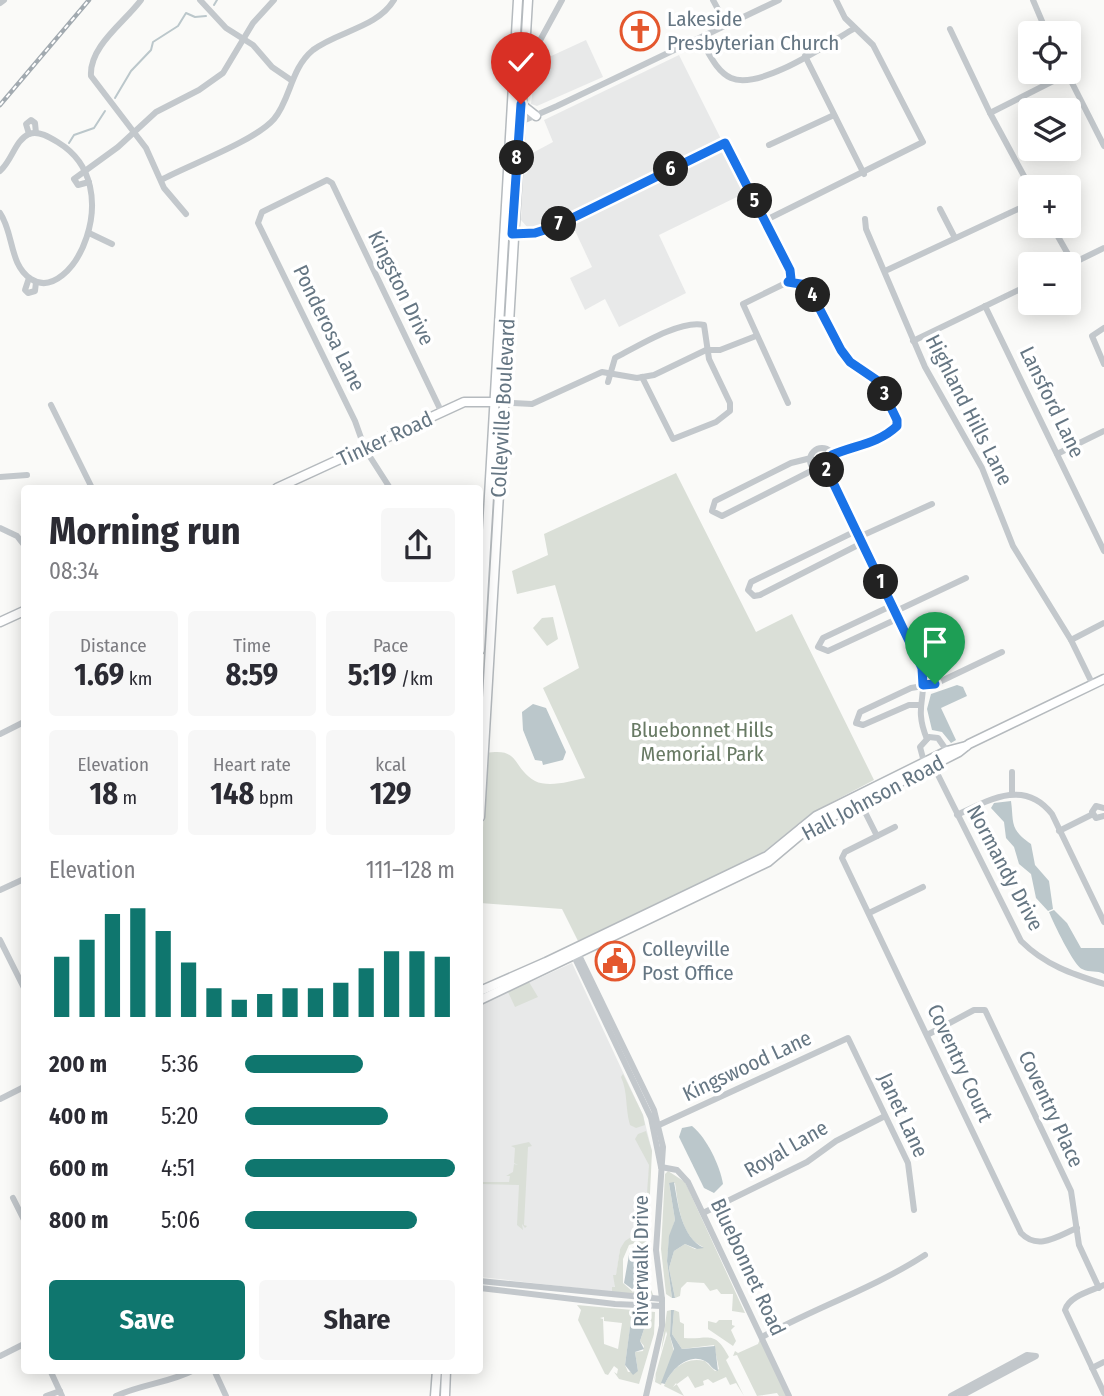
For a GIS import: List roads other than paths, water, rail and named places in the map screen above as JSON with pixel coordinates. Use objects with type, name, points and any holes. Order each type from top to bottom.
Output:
[{"type":"main road","name":"Colleyville Boulevard","points":[[483,750],[504,403],[508,234],[519,0]]},
{"type":"main road","name":"Colleyville Boulevard","points":[[514,121],[521,104],[528,0]]},
{"type":"main road","points":[[521,104],[536,116]]},
{"type":"main road","name":"Colleyville Boulevard","points":[[483,578],[508,234]]},
{"type":"main road","name":"Tinker Road","points":[[284,485],[464,402],[494,402]]},
{"type":"main road","points":[[486,530],[497,529]]},
{"type":"main road","points":[[0,622],[21,612]]},
{"type":"main road","name":"Hall Johnson Road","points":[[483,999],[531,978],[575,952],[767,856],[803,825],[933,765],[965,746],[1104,679]]},
{"type":"main road","name":"Hall Johnson Road","points":[[858,800],[924,762],[965,746]]},
{"type":"main road","name":"Hall Johnson Road","points":[[483,989],[575,952]]},
{"type":"main road","points":[[531,978],[546,962]]},
{"type":"main road","points":[[435,1396],[437,1374]]},
{"type":"main road","points":[[445,1396],[446,1374]]},
{"type":"street","points":[[141,0],[104,42],[91,70],[94,82],[150,155],[173,202],[186,214]]},
{"type":"street","points":[[200,0],[226,28],[259,50],[272,68],[291,80]]},
{"type":"street","points":[[89,182],[80,185],[74,181],[85,169],[118,147],[156,112],[214,81],[231,64],[260,14],[274,0]]},
{"type":"street","points":[[161,180],[267,126],[280,111],[291,80],[313,51],[378,17],[394,0]]},
{"type":"street","points":[[524,60],[537,46],[562,0]]},
{"type":"street","points":[[713,0],[727,26]]},
{"type":"street","points":[[514,121],[536,116],[701,40],[777,0]]},
{"type":"street","points":[[764,221],[922,144],[922,139],[873,44],[845,18],[836,0]]},
{"type":"street","points":[[1033,1],[1042,21]]},
{"type":"street","points":[[701,40],[716,65],[727,76],[738,80],[762,77],[855,28]]},
{"type":"street","points":[[950,29],[990,113],[1024,175]]},
{"type":"street","points":[[805,56],[864,174]]},
{"type":"street","points":[[738,80],[738,89]]},
{"type":"street","points":[[990,113],[1046,84]]},
{"type":"street","points":[[1073,84],[1104,146]]},
{"type":"street","points":[[769,145],[834,115]]},
{"type":"street","points":[[0,171],[10,161],[20,141],[32,133],[72,152],[85,169],[92,205],[89,233],[80,253],[63,274],[51,281],[36,282],[19,267],[0,213]]},
{"type":"street","points":[[508,234],[535,233],[554,227],[725,143],[790,270],[791,279],[788,282],[743,304],[788,403]]},
{"type":"street","name":"Ponderosa Lane","points":[[327,180],[262,212],[258,223],[365,449],[388,485]]},
{"type":"street","name":"Kingston Drive","points":[[327,180],[442,413]]},
{"type":"street","points":[[940,209],[954,238]]},
{"type":"street","points":[[885,271],[1018,209]]},
{"type":"street","name":"Highland Hills Lane","points":[[865,219],[866,229],[913,341],[982,468],[1026,571],[1071,640],[1093,685]]},
{"type":"street","points":[[89,233],[112,244]]},
{"type":"street","points":[[1081,259],[1104,248]]},
{"type":"street","points":[[29,278],[25,290],[28,293],[33,293],[36,282]]},
{"type":"street","points":[[788,282],[813,286],[814,298],[841,350],[850,362],[878,381],[897,420],[897,426],[878,441],[851,446],[832,455]]},
{"type":"street","points":[[913,341],[1018,290]]},
{"type":"street","name":"Lansford Lane","points":[[985,306],[1104,551]]},
{"type":"street","points":[[608,382],[615,358],[651,339],[695,323],[704,325],[706,350],[730,403],[730,411],[716,422],[673,439],[667,432],[642,377]]},
{"type":"street","points":[[1104,328],[1093,334],[1104,364]]},
{"type":"street","points":[[494,402],[533,404],[602,372],[642,377],[654,375],[706,350],[720,350],[756,337]]},
{"type":"street","points":[[51,405],[91,485]]},
{"type":"street","points":[[1058,454],[1104,431]]},
{"type":"street","points":[[820,448],[828,450],[832,455],[833,465],[827,470],[815,469],[722,516],[712,510],[715,501],[791,463],[811,458],[820,448]]},
{"type":"street","points":[[811,458],[815,469]]},
{"type":"street","points":[[827,470],[922,668],[919,721],[927,739]]},
{"type":"street","points":[[0,478],[27,475]]},
{"type":"street","points":[[859,537],[760,595],[754,596],[748,590],[751,582],[932,504]]},
{"type":"street","points":[[0,528],[17,536],[21,541]]},
{"type":"street","points":[[896,612],[823,638],[818,647],[828,651],[896,612],[966,578]]},
{"type":"street","points":[[1071,640],[1104,623]]},
{"type":"street","points":[[920,705],[909,705],[863,725],[856,723],[860,712],[923,685],[935,684],[1002,652]]},
{"type":"street","points":[[0,734],[21,724]]},
{"type":"street","points":[[924,762],[920,747],[927,739],[938,738],[947,751]]},
{"type":"street","name":"Normandy Drive","points":[[933,765],[1021,941],[1038,958],[1053,967],[1104,984]]},
{"type":"street","points":[[1012,772],[1012,793]]},
{"type":"street","points":[[957,815],[995,797],[1012,793],[1029,796],[1042,803],[1052,814],[1104,922]]},
{"type":"street","points":[[858,800],[877,836],[895,827]]},
{"type":"street","points":[[1059,831],[1093,814],[1096,806],[1104,808]]},
{"type":"street","points":[[1093,814],[1098,819],[1104,816]]},
{"type":"street","name":"Coventry Court","points":[[877,836],[843,853],[842,858],[1021,1233],[1027,1239],[1039,1242],[1077,1228]]},
{"type":"street","points":[[0,890],[21,880]]},
{"type":"street","points":[[869,914],[923,887]]},
{"type":"street","points":[[1096,907],[1104,903]]},
{"type":"street","points":[[0,940],[21,982]]},
{"type":"street","points":[[575,952],[656,1125],[664,1162],[661,1167]]},
{"type":"street","name":"Coventry Place","points":[[927,1035],[974,1010],[985,1010],[1071,1191],[1079,1245],[1101,1286]]},
{"type":"street","name":"Janet Lane","points":[[848,1038],[910,1170],[914,1210]]},
{"type":"street","name":"Kingswood Lane","points":[[656,1125],[848,1038]]},
{"type":"street","points":[[0,1099],[21,1088]]},
{"type":"street","name":"Royal Lane","points":[[703,1213],[807,1162],[836,1141],[885,1116]]},
{"type":"street","name":"Bluebonnet Road","points":[[661,1167],[673,1169],[683,1175],[789,1396]]},
{"type":"street","name":"Riverwalk Drive","points":[[646,1396],[662,1326],[656,1250],[661,1167]]},
{"type":"street","points":[[13,1198],[21,1214]]},
{"type":"street","points":[[762,1338],[821,1306],[878,1282],[925,1255]]},
{"type":"street","points":[[483,1282],[573,1297],[662,1303]]},
{"type":"street","points":[[1101,1286],[1068,1303],[1065,1310],[1104,1393]]},
{"type":"street","points":[[483,1289],[526,1289]]},
{"type":"street","points":[[0,1356],[21,1346]]},
{"type":"street","points":[[951,1396],[960,1394],[1036,1356],[1027,1355],[960,1394]]},
{"type":"street","points":[[1092,1368],[1104,1362]]},
{"type":"street","points":[[46,1396],[61,1393],[52,1374]]},
{"type":"street","points":[[117,1396],[140,1385],[164,1382],[184,1374]]},
{"type":"street","points":[[216,1374],[226,1396]]},
{"type":"waterway","points":[[214,5],[217,0]]},
{"type":"waterway","points":[[115,98],[131,71],[151,50],[153,42],[178,26],[186,13],[195,17],[206,16]]},
{"type":"waterway","points":[[69,143],[74,135],[94,128],[105,111]]},
{"type":"railway","points":[[0,105],[89,0]]},
{"type":"place","name":"Lakeside Presbyterian Church","points":[[640,31]]},
{"type":"place","name":"Colleyville Post Office","points":[[615,961]]},
{"type":"park label","name":"Bluebonnet Hills Memorial Park","points":[[702,742]]}]
